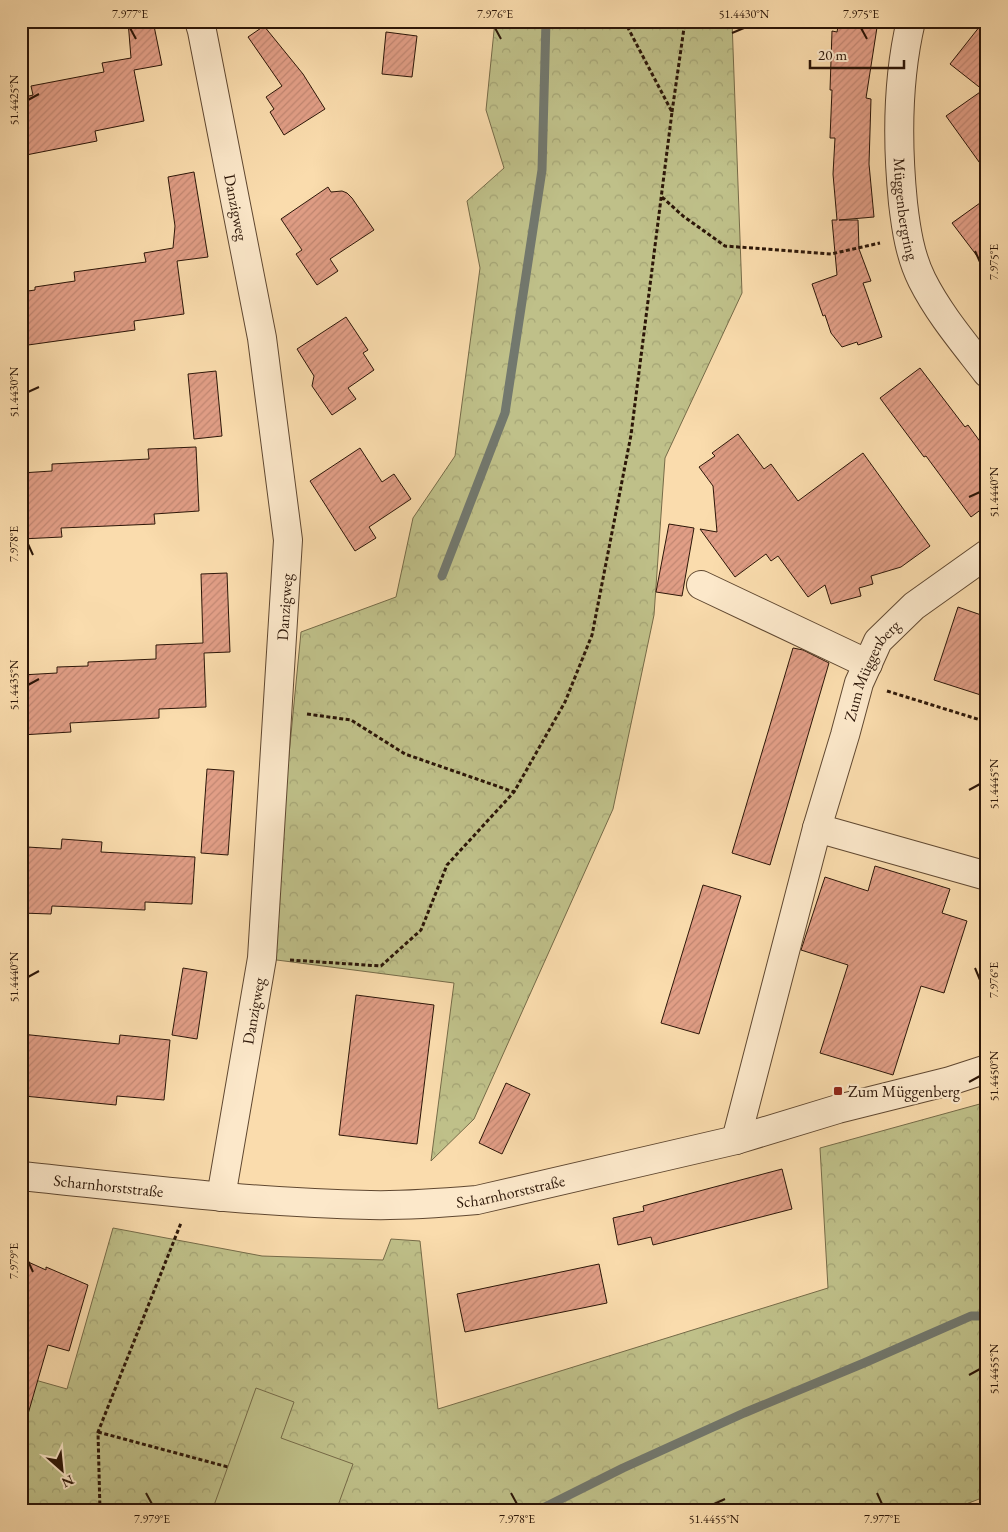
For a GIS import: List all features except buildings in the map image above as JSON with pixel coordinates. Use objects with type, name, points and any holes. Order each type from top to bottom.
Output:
[{"type":"street","name":"Danzigweg","points":[[199,21],[262,338],[288,540],[262,958],[221,1197]]},
{"type":"street","name":"Müggenbergring","points":[[911,21],[900,104],[900,170],[907,238],[922,278],[942,314],[987,373]]},
{"type":"street","name":"Zum Müggenberg","points":[[736,1140],[817,828],[864,673],[878,641],[914,606],[987,554]]},
{"type":"street","points":[[701,585],[864,673]]},
{"type":"street","points":[[817,828],[987,876]]},
{"type":"street","name":"Scharnhorststraße","points":[[21,1176],[221,1197],[371,1205],[432,1204],[476,1200],[736,1140],[838,1109],[950,1081],[987,1069]]},
{"type":"path","points":[[626,21],[672,112]]},
{"type":"path","points":[[262,958],[381,966],[421,930],[447,865],[514,792],[565,702],[592,635],[631,435],[685,21]]},
{"type":"path","points":[[661,197],[683,216],[725,246],[831,254],[907,238]]},
{"type":"path","points":[[864,673],[987,722]]},
{"type":"path","points":[[278,709],[351,720],[405,754],[514,792]]},
{"type":"path","points":[[100,1511],[98,1432],[193,1194]]},
{"type":"path","points":[[98,1432],[228,1467]]},
{"type":"green space","points":[[495,21],[732,21],[742,293],[665,458],[654,615],[613,809],[474,1119],[431,1161],[454,983],[269,959],[301,632],[396,597],[413,518],[455,456],[480,268],[467,201],[504,168],[486,110]]},
{"type":"green space","points":[[987,1102],[987,1496],[948,1511],[21,1511],[21,1376],[67,1389],[113,1228],[262,1256],[383,1260],[391,1239],[420,1241],[438,1409],[828,1288],[820,1148]]},
{"type":"green space","points":[[256,1388],[294,1402],[281,1438],[353,1464],[336,1511],[212,1511]]},
{"type":"waterway","points":[[442,576],[505,413],[542,170],[546,21]]},
{"type":"waterway","points":[[537,1511],[623,1468],[744,1413],[971,1316],[987,1316]]},
{"type":"place","name":"Zum Müggenberg","points":[[838,1091]]}]
